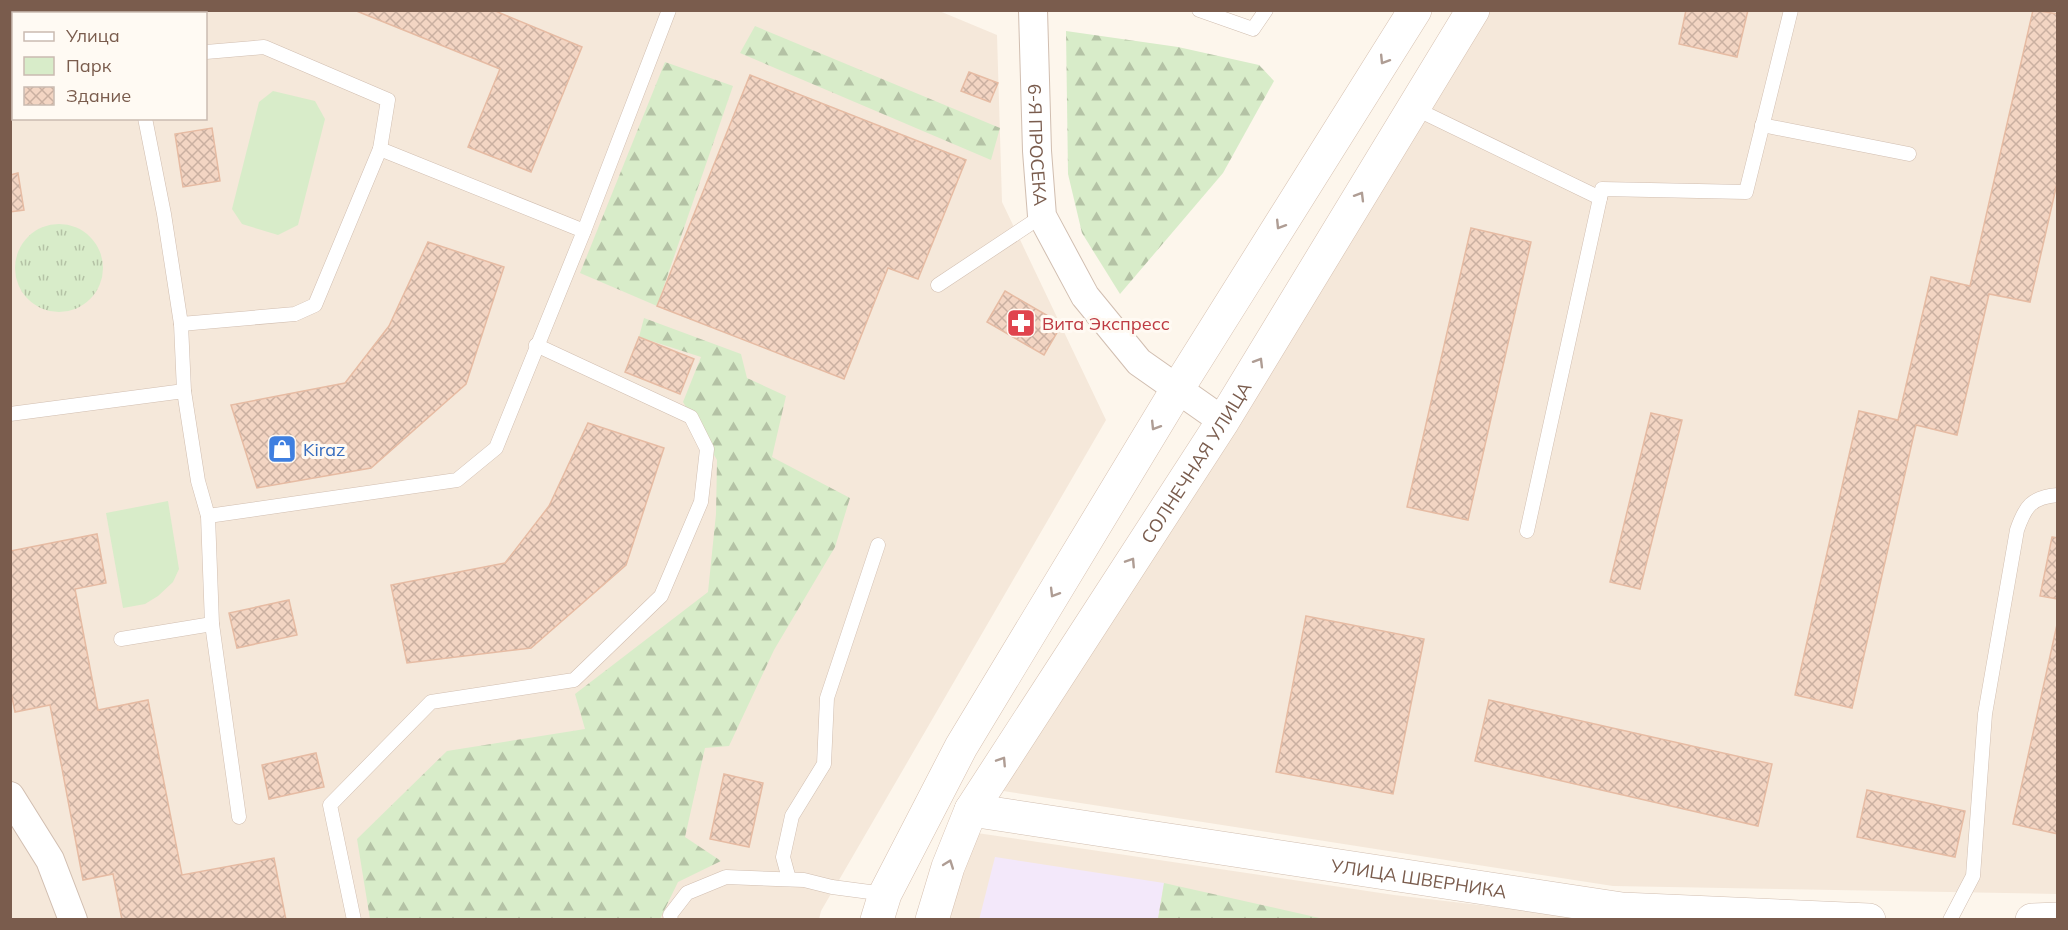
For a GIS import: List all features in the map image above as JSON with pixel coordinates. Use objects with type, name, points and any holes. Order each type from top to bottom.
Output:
[{"type":"main road","points":[[881,907],[961,747],[1178,388],[1414,10]]},
{"type":"main road","name":"СОЛНЕЧНАЯ УЛИЦА","points":[[932,920],[948,867],[971,810],[1223,421],[1473,10]]},
{"type":"main road","name":"УЛИЦА ШВЕРНИКА","points":[[971,810],[1622,909],[1869,920]]},
{"type":"street","name":"6-Я ПРОСЕКА","points":[[1034,11],[1037,151],[1042,216],[1085,296],[1139,362],[1223,421]]},
{"type":"street","points":[[10,796],[50,860],[74,920]]},
{"type":"lane","points":[[208,516],[458,480],[496,448],[584,231],[669,10]]},
{"type":"lane","points":[[1199,10],[1254,28],[1266,10]]},
{"type":"lane","points":[[1527,531],[1602,189],[1746,192],[1791,10]]},
{"type":"lane","points":[[181,324],[296,314],[315,304],[380,149],[388,100],[264,47],[207,52]]},
{"type":"lane","points":[[1414,108],[1600,198]]},
{"type":"lane","points":[[145,120],[164,214],[181,324],[184,391],[198,481],[208,516],[212,624],[239,817]]},
{"type":"lane","points":[[1762,125],[1909,154]]},
{"type":"lane","points":[[380,149],[584,231]]},
{"type":"lane","points":[[938,285],[1042,216]]},
{"type":"lane","points":[[354,920],[330,805],[431,702],[574,680],[661,596],[700,502],[706,449],[691,417],[536,345]]},
{"type":"lane","points":[[10,414],[184,391]]},
{"type":"lane","points":[[1950,920],[1973,876],[1985,714],[2017,530],[2024,510],[2043,496],[2058,495]]},
{"type":"lane","points":[[789,879],[783,857],[792,816],[824,764],[826,698],[878,545]]},
{"type":"lane","points":[[121,639],[212,624]]},
{"type":"lane","points":[[671,920],[670,915],[687,893],[726,877],[804,880],[832,887],[881,907]]},
{"type":"shaded area","points":[[937,10],[997,35],[1002,202],[1106,420],[821,911],[819,919],[11,919],[10,11]]},
{"type":"shaded area","points":[[1476,11],[2057,11],[2057,894],[1613,886],[984,788]]},
{"type":"shaded area","points":[[977,833],[1394,895],[1598,919],[947,920],[957,885],[962,879]]},
{"type":"shaded area","points":[[995,857],[1164,883],[1158,919],[979,920]]},
{"type":"green space","points":[[755,26],[1000,128],[991,160],[740,53]]},
{"type":"green space","points":[[1066,31],[1178,47],[1259,65],[1274,81],[1223,173],[1120,294],[1082,233],[1068,174]]},
{"type":"green space","points":[[665,62],[733,86],[657,306],[580,273]]},
{"type":"green space","points":[[273,91],[315,101],[325,119],[298,225],[278,235],[242,224],[232,209],[259,102]]},
{"type":"green space","points":[[59,224],[84,231],[96,243],[103,268],[96,293],[84,305],[59,312],[34,305],[22,293],[15,268],[22,243],[34,231]]},
{"type":"green space","points":[[644,318],[741,354],[747,378],[786,396],[772,457],[850,498],[835,547],[774,650],[729,746],[705,748],[685,837],[721,861],[678,882],[660,919],[370,919],[357,839],[447,751],[585,729],[575,694],[708,592],[716,514],[717,460],[683,402],[701,357],[639,337]]},
{"type":"green space","points":[[168,501],[179,569],[173,582],[158,596],[145,604],[123,608],[106,513]]},
{"type":"green space","points":[[1164,883],[1324,919],[1158,919]]},
{"type":"building","points":[[10,10],[72,10],[72,12],[12,12],[12,55],[10,55]]},
{"type":"building","points":[[354,10],[493,10],[582,47],[531,172],[468,147],[500,69]]},
{"type":"building","points":[[1686,10],[1748,10],[1737,57],[1679,44]]},
{"type":"building","points":[[2033,10],[2058,14],[2058,179],[2030,302],[1989,294],[1957,435],[1916,425],[1852,708],[1795,695],[1859,411],[1898,420],[1931,277],[1970,286]]},
{"type":"building","points":[[969,72],[998,83],[990,102],[961,91]]},
{"type":"building","points":[[750,75],[966,160],[918,279],[888,268],[844,379],[657,306]]},
{"type":"building","points":[[212,128],[220,181],[183,187],[175,134]]},
{"type":"building","points":[[18,173],[24,210],[10,212],[10,175]]},
{"type":"building","points":[[1471,228],[1531,242],[1468,520],[1407,507]]},
{"type":"building","points":[[428,242],[504,267],[466,384],[371,468],[257,488],[231,405],[345,383],[389,326]]},
{"type":"building","points":[[1005,291],[1062,324],[1044,355],[987,322]]},
{"type":"building","points":[[639,337],[694,359],[680,394],[625,372]]},
{"type":"building","points":[[1651,413],[1682,420],[1640,589],[1610,582]]},
{"type":"building","points":[[588,423],[664,448],[626,565],[531,648],[407,663],[391,585],[505,563],[549,506]]},
{"type":"building","points":[[97,534],[106,583],[75,589],[98,710],[148,700],[182,875],[274,858],[286,920],[122,920],[113,874],[83,880],[50,705],[15,712],[10,688],[10,551]]},
{"type":"building","points":[[2052,537],[2058,538],[2058,599],[2040,596]]},
{"type":"building","points":[[289,600],[297,635],[237,648],[229,613]]},
{"type":"building","points":[[1306,616],[1424,639],[1393,794],[1276,772]]},
{"type":"building","points":[[2058,620],[2058,834],[2013,824]]},
{"type":"building","points":[[1489,700],[1772,764],[1758,826],[1475,761]]},
{"type":"building","points":[[316,753],[324,787],[269,799],[262,765]]},
{"type":"building","points":[[724,774],[763,783],[749,847],[710,839]]},
{"type":"building","points":[[1867,790],[1965,811],[1955,857],[1857,837]]},
{"type":"place","name":"Вита Экспресс","points":[[1021,323]]},
{"type":"place","name":"Kiraz","points":[[282,449]]}]
